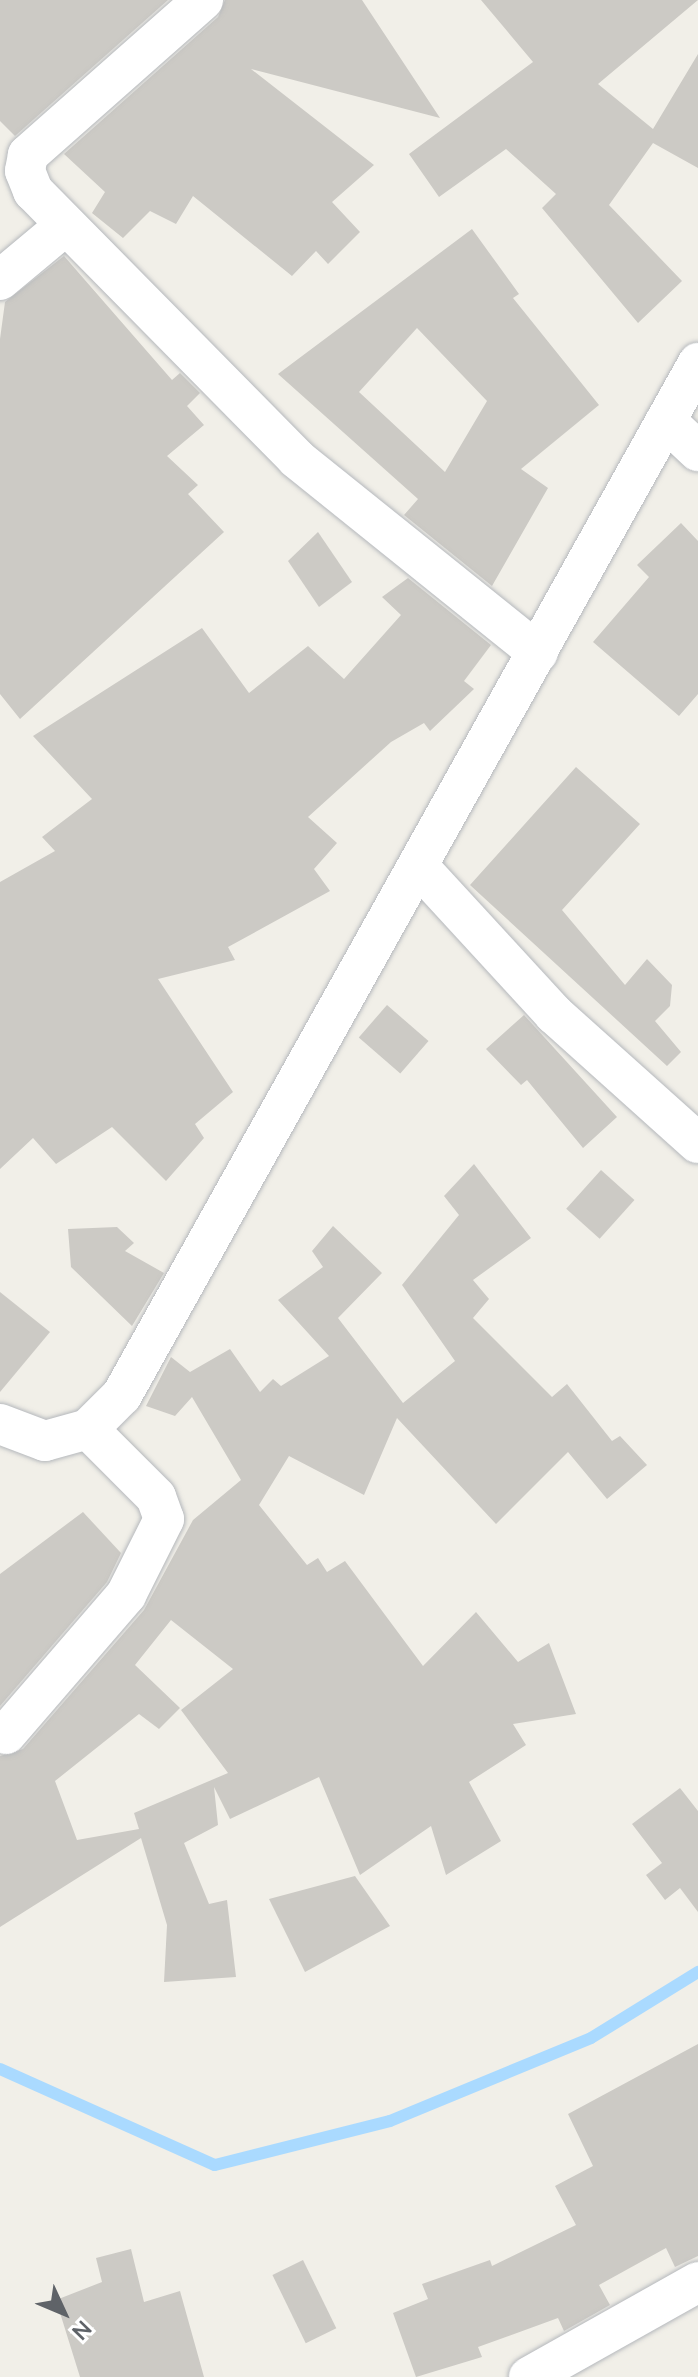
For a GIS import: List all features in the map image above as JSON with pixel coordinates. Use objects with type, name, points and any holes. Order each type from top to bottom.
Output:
[{"type":"street","points":[[203,0],[28,155],[25,171],[33,191],[297,459],[538,653]]},
{"type":"street","points":[[0,280],[66,225]]},
{"type":"street","points":[[0,1424],[45,1441],[88,1429],[122,1395],[698,363]]},
{"type":"street","points":[[666,421],[698,451]]},
{"type":"street","points":[[419,867],[554,1014],[698,1143]]},
{"type":"street","points":[[6,1734],[126,1595],[164,1519],[156,1497],[88,1429]]},
{"type":"street","points":[[529,2377],[698,2282]]},
{"type":"building","points":[[0,0],[168,0],[15,136],[0,121]]},
{"type":"building","points":[[225,0],[362,0],[440,118],[251,69],[374,165],[332,202],[360,232],[328,264],[316,251],[292,276],[193,196],[176,224],[150,211],[123,238],[92,213],[105,192],[64,154],[218,17]]},
{"type":"building","points":[[481,0],[698,0],[598,84],[653,129],[698,54],[698,168],[653,143],[609,205],[682,281],[638,323],[542,208],[556,194],[506,149],[439,197],[409,154],[533,62]]},
{"type":"building","points":[[472,229],[519,294],[513,298],[599,405],[521,469],[548,488],[492,586],[404,515],[418,499],[278,374]],"holes":[[[417,328],[487,401],[445,472],[359,392]]]},
{"type":"building","points":[[64,256],[172,380],[180,373],[200,393],[187,406],[204,425],[167,456],[198,485],[188,494],[224,532],[20,719],[0,694],[0,339],[5,302]]},
{"type":"building","points":[[681,523],[698,541],[698,694],[679,716],[593,642],[649,577],[637,565]]},
{"type":"building","points":[[318,532],[352,582],[319,607],[288,561]]},
{"type":"building","points":[[408,578],[491,645],[464,681],[474,689],[430,731],[424,723],[391,742],[308,817],[337,843],[314,869],[330,891],[228,947],[235,960],[158,979],[233,1092],[195,1124],[204,1138],[166,1181],[112,1127],[56,1164],[33,1138],[0,1169],[0,882],[55,851],[42,837],[92,799],[33,736],[202,628],[249,693],[308,646],[344,679],[401,615],[382,597]]},
{"type":"building","points":[[576,767],[640,824],[562,910],[625,985],[647,959],[672,985],[670,1006],[655,1021],[681,1052],[667,1066],[470,885]]},
{"type":"building","points":[[387,1005],[429,1041],[400,1074],[359,1037]]},
{"type":"building","points":[[524,1015],[617,1117],[583,1148],[527,1080],[521,1085],[486,1049]]},
{"type":"building","points":[[474,1164],[531,1238],[473,1280],[489,1299],[473,1318],[552,1397],[567,1384],[612,1441],[620,1436],[647,1465],[607,1499],[568,1452],[496,1524],[397,1418],[364,1495],[289,1456],[259,1505],[307,1565],[318,1558],[327,1572],[345,1561],[423,1666],[476,1612],[518,1662],[549,1643],[576,1714],[513,1724],[526,1745],[469,1782],[501,1841],[446,1875],[431,1826],[360,1875],[319,1777],[230,1819],[214,1787],[218,1825],[184,1843],[209,1904],[227,1900],[236,1977],[164,1982],[167,1925],[141,1838],[0,1927],[0,1756],[23,1749],[144,1610],[193,1520],[241,1480],[192,1397],[175,1416],[146,1406],[171,1357],[190,1372],[230,1349],[260,1392],[273,1379],[281,1386],[329,1356],[278,1300],[323,1267],[312,1251],[333,1226],[382,1273],[338,1318],[403,1403],[455,1361],[402,1285],[459,1215],[444,1196]],"holes":[[[171,1620],[233,1669],[181,1710],[228,1773],[134,1813],[139,1829],[77,1840],[55,1781],[139,1714],[159,1729],[180,1708],[135,1665]]]},
{"type":"building","points":[[601,1170],[634,1200],[600,1239],[566,1209]]},
{"type":"building","points":[[117,1227],[134,1243],[125,1251],[164,1273],[132,1326],[71,1267],[68,1229]]},
{"type":"building","points":[[0,1292],[50,1332],[0,1392]]},
{"type":"building","points":[[83,1512],[121,1553],[107,1582],[0,1706],[0,1574]]},
{"type":"building","points":[[680,1788],[698,1811],[698,1912],[680,1888],[665,1900],[646,1875],[662,1863],[632,1824]]},
{"type":"building","points":[[355,1876],[390,1926],[305,1972],[269,1899]]},
{"type":"building","points":[[698,2044],[698,2256],[675,2267],[666,2248],[599,2285],[610,2305],[564,2331],[558,2318],[478,2347],[482,2357],[416,2377],[393,2313],[428,2299],[422,2284],[490,2260],[492,2266],[576,2225],[555,2186],[593,2166],[568,2114]]},
{"type":"building","points":[[131,2249],[144,2302],[180,2291],[204,2377],[80,2377],[56,2300],[102,2282],[96,2258]]},
{"type":"building","points":[[303,2260],[336,2328],[306,2343],[272,2275]]},
{"type":"waterway","points":[[0,2069],[215,2165],[390,2121],[591,2038],[698,1972]]}]
